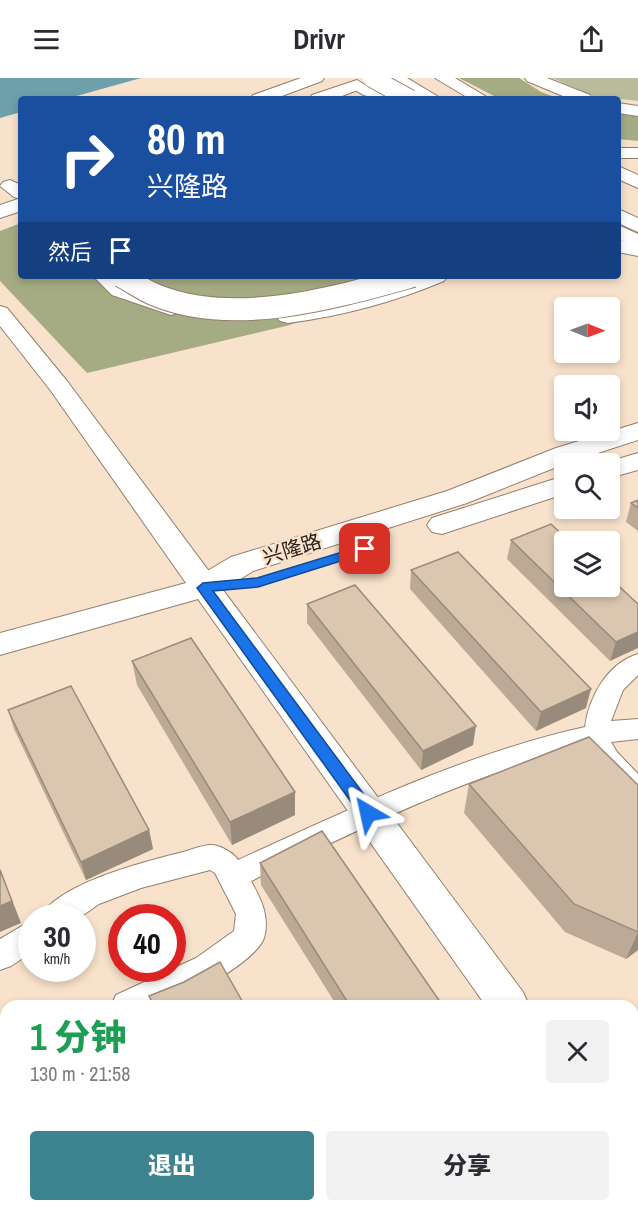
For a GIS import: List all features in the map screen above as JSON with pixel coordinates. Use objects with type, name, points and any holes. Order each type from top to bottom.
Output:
[{"type":"main road","points":[[267,96],[316,78]]},
{"type":"main road","points":[[395,78],[428,96]]},
{"type":"main road","points":[[443,78],[476,96]]},
{"type":"main road","points":[[527,78],[545,90],[562,96]]},
{"type":"main road","points":[[533,78],[577,96]]},
{"type":"main road","points":[[326,96],[368,80],[403,96]]},
{"type":"main road","points":[[621,107],[638,109]]},
{"type":"main road","points":[[621,153],[638,153]]},
{"type":"main road","points":[[621,174],[638,182]]},
{"type":"main road","points":[[621,201],[638,210]]},
{"type":"main road","points":[[0,212],[18,205]]},
{"type":"main road","points":[[621,217],[638,226]]},
{"type":"main road","points":[[621,247],[638,250]]},
{"type":"main road","points":[[117,279],[120,290],[157,305],[224,318],[248,319],[292,316],[366,302],[405,290],[429,279]]},
{"type":"main road","points":[[120,279],[141,293],[163,302],[230,314],[312,308],[368,293],[399,279]]},
{"type":"main road","points":[[122,279],[158,295],[184,302],[231,309],[318,301],[402,279]]},
{"type":"main road","points":[[125,279],[198,301],[233,304],[322,298],[355,289],[374,279]]},
{"type":"main road","name":"兴隆路","points":[[203,588],[242,564],[457,497],[566,454],[638,431]]},
{"type":"main road","points":[[620,467],[638,461]]},
{"type":"main road","name":"兴隆路","points":[[203,588],[258,582],[554,488]]},
{"type":"street","points":[[368,80],[380,96]]},
{"type":"street","points":[[621,233],[638,242]]},
{"type":"street","points":[[0,312],[59,386],[203,588],[505,1000]]},
{"type":"street","points":[[0,644],[203,588]]},
{"type":"street","points":[[638,663],[619,677],[598,718],[597,734],[599,746],[638,791]]},
{"type":"street","points":[[232,876],[426,788],[560,743],[597,734],[638,729]]},
{"type":"street","points":[[76,904],[89,895],[195,860],[212,857],[225,864],[251,914],[249,936],[234,952],[205,971],[140,1000]]},
{"type":"street","points":[[0,956],[18,944]]},
{"type":"green space","points":[[459,78],[519,78],[552,96],[494,96]]},
{"type":"green space","points":[[552,78],[638,78],[638,101],[621,99],[621,96],[593,96]]},
{"type":"green space","points":[[621,110],[638,112],[638,141],[621,139]]},
{"type":"green space","points":[[18,224],[18,279],[435,279],[286,326],[87,373],[0,281],[0,231]]},
{"type":"water","points":[[0,78],[141,78],[77,96],[18,96],[18,113],[0,118]]},
{"type":"building","points":[[638,500],[638,508],[631,503]]},
{"type":"building","points":[[551,524],[558,531],[554,531],[554,582],[511,540]]},
{"type":"building","points":[[458,552],[591,689],[541,712],[411,570]]},
{"type":"building","points":[[355,585],[476,726],[423,751],[307,604]]},
{"type":"building","points":[[620,587],[638,604],[638,632],[616,642],[570,597],[620,597]]},
{"type":"building","points":[[191,638],[295,792],[230,822],[132,661]]},
{"type":"building","points":[[71,686],[149,830],[81,862],[8,710]]},
{"type":"building","points":[[589,737],[638,785],[638,932],[574,904],[469,784]]},
{"type":"building","points":[[322,831],[439,1000],[346,1000],[260,863]]},
{"type":"building","points":[[0,870],[12,901],[0,906]]},
{"type":"building","points":[[220,962],[242,1000],[151,1000],[149,996],[186,982]]},
{"type":"route","points":[[365,549],[258,582],[203,588],[368,813]]}]
